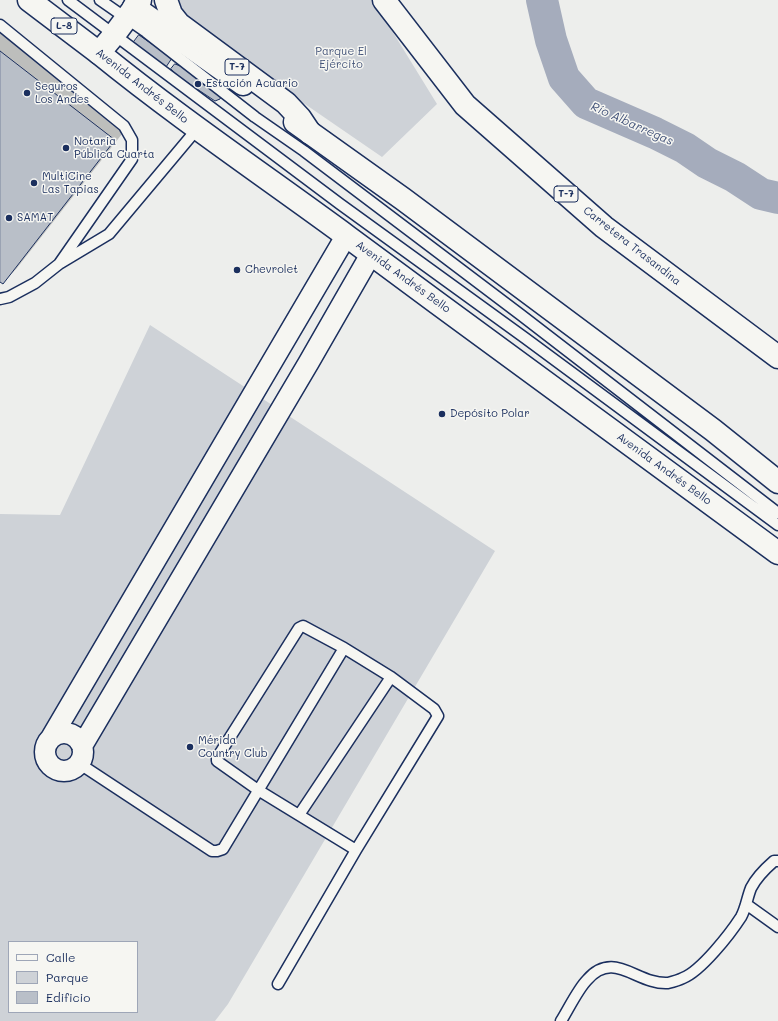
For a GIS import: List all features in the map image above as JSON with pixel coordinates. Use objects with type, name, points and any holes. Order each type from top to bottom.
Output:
[{"type":"main road","name":"Avenida Andrés Bello","points":[[29,0],[95,49],[140,86],[197,129],[346,236],[778,553]]},
{"type":"main road","name":"T-7","points":[[166,0],[168,8],[179,24],[286,103],[300,118],[310,133]]},
{"type":"main road","name":"Carretera Trasandina","points":[[384,0],[465,106],[604,227],[778,357]]},
{"type":"main road","points":[[95,49],[121,10],[310,133],[403,199],[694,416],[778,482]]},
{"type":"street","points":[[346,236],[46,746],[45,755],[48,763],[55,770],[64,772],[73,770],[370,254]]},
{"type":"street","points":[[282,345],[309,362]]},
{"type":"street","points":[[51,738],[59,734],[69,734],[77,738],[81,755]]},
{"type":"lane","points":[[68,0],[121,10],[255,118],[304,151],[521,315],[778,513]]},
{"type":"lane","points":[[121,10],[340,204],[525,338],[778,526]]},
{"type":"lane","points":[[0,25],[124,126],[132,140],[132,159],[59,264]]},
{"type":"lane","points":[[0,299],[9,297],[35,283],[59,264],[110,234],[197,129]]},
{"type":"lane","points":[[278,984],[356,850],[438,716],[434,709],[391,677],[344,648],[303,626],[299,628],[217,758],[217,761],[258,790],[356,850]]},
{"type":"lane","points":[[81,755],[212,851],[224,849],[344,648]]},
{"type":"lane","points":[[299,815],[391,677]]},
{"type":"lane","points":[[561,1021],[587,980],[601,968],[615,966],[653,981],[668,983],[684,978],[701,965],[724,940],[742,916],[752,887],[756,881],[774,860],[778,861]]},
{"type":"lane","points":[[746,904],[778,927]]},
{"type":"green space","name":"Parque El Ejército","points":[[171,0],[373,0],[437,104],[382,157],[187,23]]},
{"type":"green space","name":"Mérida Country Club","points":[[150,325],[495,551],[228,1004],[215,1021],[0,1021],[0,514],[60,515]]},
{"type":"building","points":[[139,35],[172,58],[166,67],[133,43]]},
{"type":"building","points":[[0,51],[115,140],[3,284],[0,282]]},
{"type":"building","name":"Estación Acuario","points":[[175,64],[183,67],[221,97],[220,99],[215,101],[176,75],[171,69]]},
{"type":"waterway","name":"Río Albarregas","points":[[542,0],[551,40],[564,78],[586,103],[655,133],[685,148],[707,163],[735,177],[761,194],[778,198]]},
{"type":"place","name":"Estación Acuario","points":[[198,84]]},
{"type":"place","name":"Seguros Los Andes","points":[[27,93]]},
{"type":"place","name":"Notaria Pública Cuarta","points":[[66,148]]},
{"type":"place","name":"MultiCine Las Tapias","points":[[34,183]]},
{"type":"place","name":"SAMAT","points":[[9,218]]},
{"type":"place","name":"Chevrolet","points":[[237,270]]},
{"type":"place","name":"Depósito Polar","points":[[442,414]]},
{"type":"place","name":"Mérida Country Club","points":[[190,747]]}]
